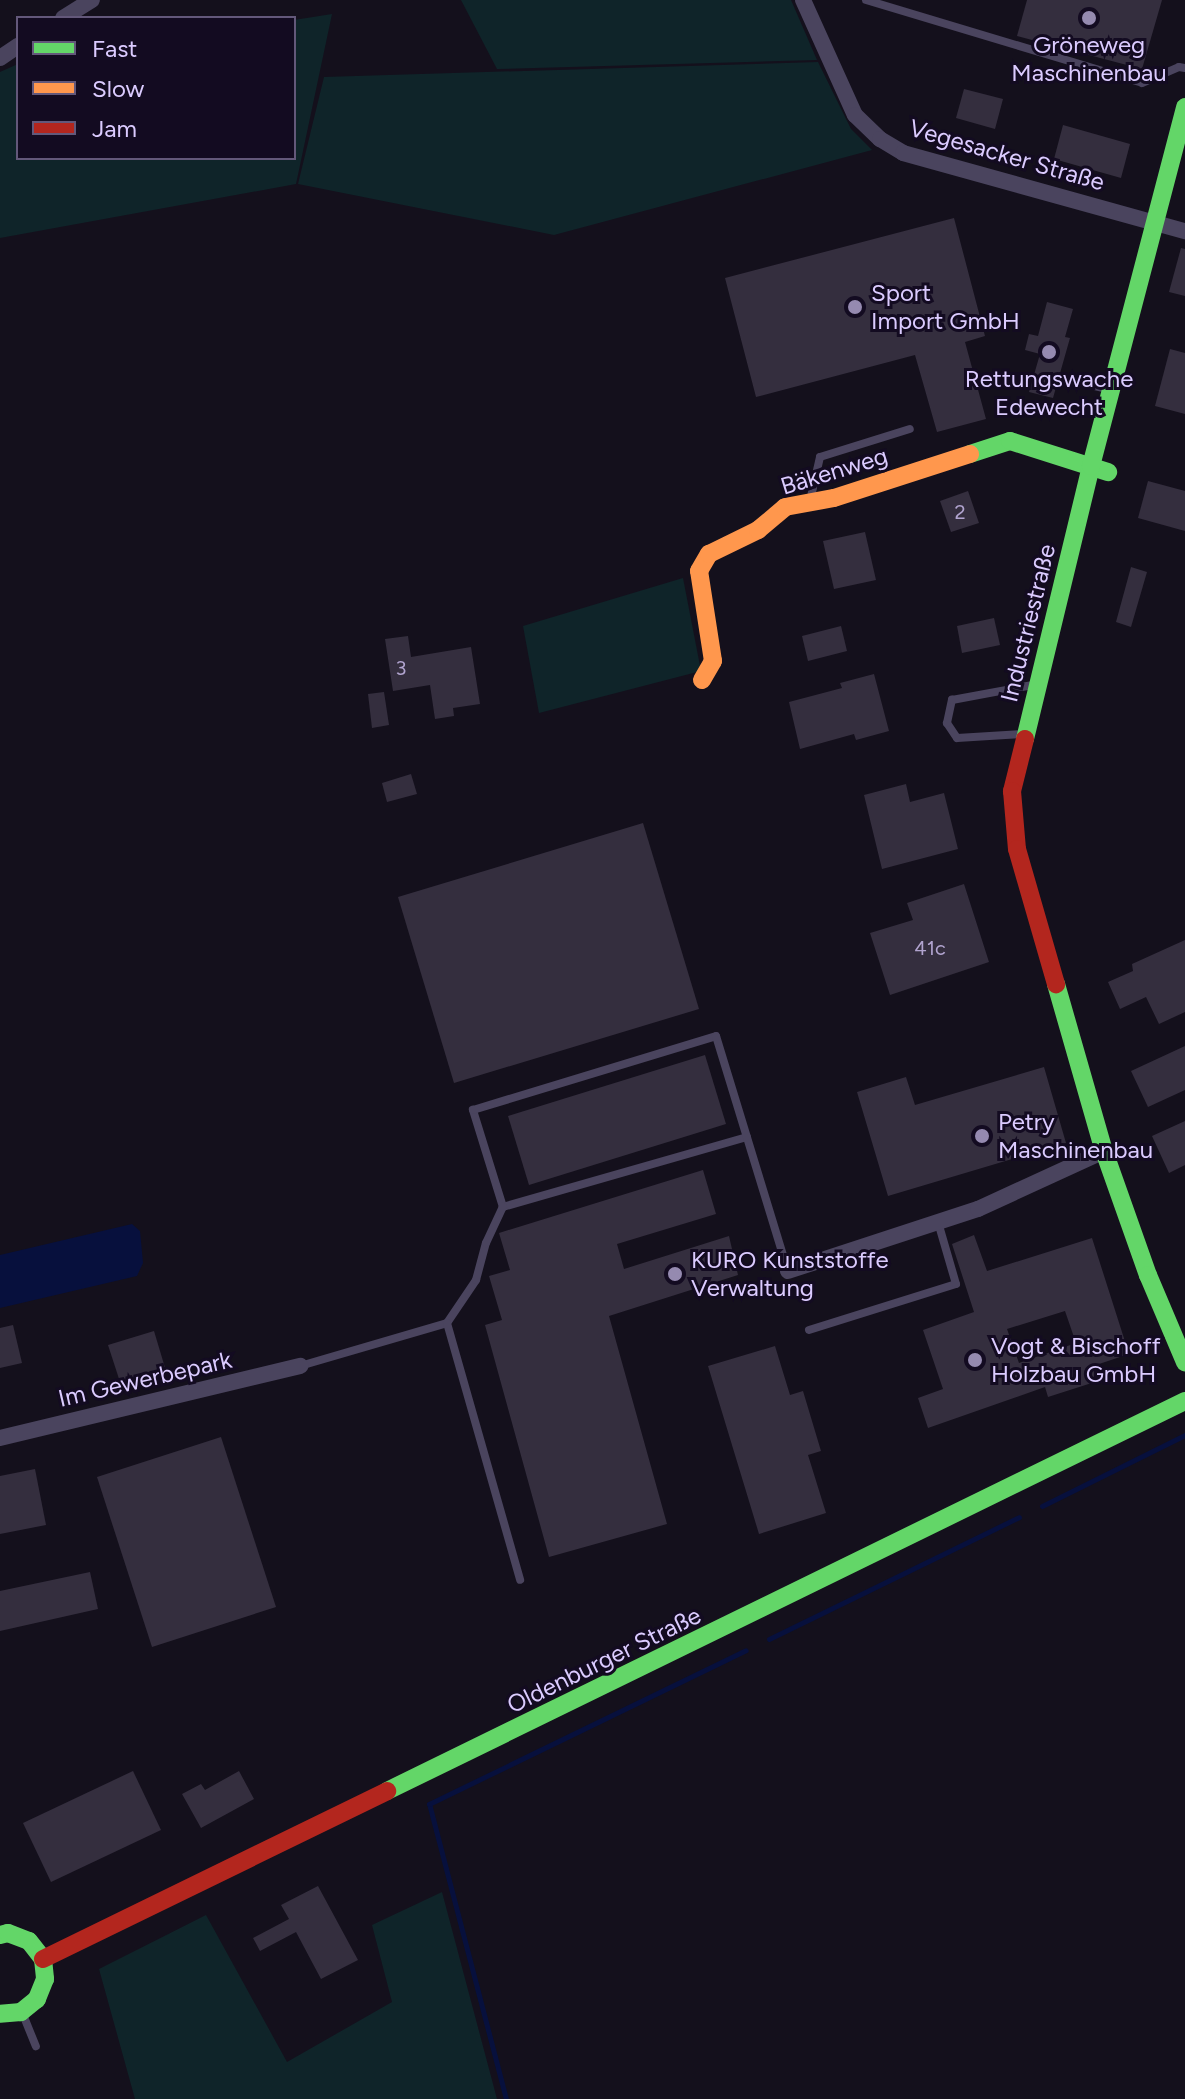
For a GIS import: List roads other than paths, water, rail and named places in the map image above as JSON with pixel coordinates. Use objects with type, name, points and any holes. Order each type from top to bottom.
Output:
[{"type":"street","points":[[66,16],[92,0]]},
{"type":"street","name":"Vegesacker Straße","points":[[803,0],[855,115],[880,139],[903,153],[1185,231]]},
{"type":"street","name":"Industriestraße","points":[[1185,107],[1111,390],[1100,469],[1024,734],[1012,791],[1017,849],[1104,1151],[1148,1275],[1185,1362]]},
{"type":"street","name":"Bäkenweg","points":[[702,680],[713,661],[699,571],[709,554],[758,530],[785,507],[1010,441],[1100,469]]},
{"type":"street","points":[[788,1271],[978,1209],[1104,1151]]},
{"type":"street","name":"Im Gewerbepark","points":[[0,1438],[300,1366]]},
{"type":"street","name":"Oldenburger Straße","points":[[43,1959],[1185,1401]]},
{"type":"street","points":[[0,1935],[8,1933],[29,1941],[43,1959],[45,1979],[37,1999],[21,2012],[0,2014]]},
{"type":"lane","points":[[866,0],[1142,83],[1179,67],[1185,68]]},
{"type":"lane","points":[[1069,380],[1111,390]]},
{"type":"lane","points":[[810,502],[820,457],[910,429]]},
{"type":"lane","points":[[1024,734],[957,738],[947,723],[952,700],[1038,684]]},
{"type":"lane","points":[[300,1366],[447,1323],[476,1280],[486,1243],[503,1207],[473,1110],[716,1036],[788,1271]]},
{"type":"lane","points":[[503,1207],[747,1137]]},
{"type":"lane","points":[[809,1330],[956,1284],[938,1222]]},
{"type":"lane","points":[[447,1323],[520,1580]]},
{"type":"lane","points":[[21,2012],[36,2046]]},
{"type":"waterway","points":[[1042,1506],[1185,1435]]},
{"type":"waterway","points":[[769,1639],[1019,1517]]},
{"type":"waterway","points":[[506,2099],[429,1804],[746,1650]]},
{"type":"place","name":"Gröneweg Maschinenbau","points":[[1089,18]]},
{"type":"place","name":"Sport Import GmbH","points":[[855,307]]},
{"type":"place","name":"Rettungswache Edewecht","points":[[1049,352]]},
{"type":"place","name":"Petry Maschinenbau","points":[[982,1136]]},
{"type":"place","name":"KURO Kunststoffe Verwaltung","points":[[675,1274]]},
{"type":"place","name":"Vogt & Bischoff Holzbau GmbH","points":[[975,1360]]}]
